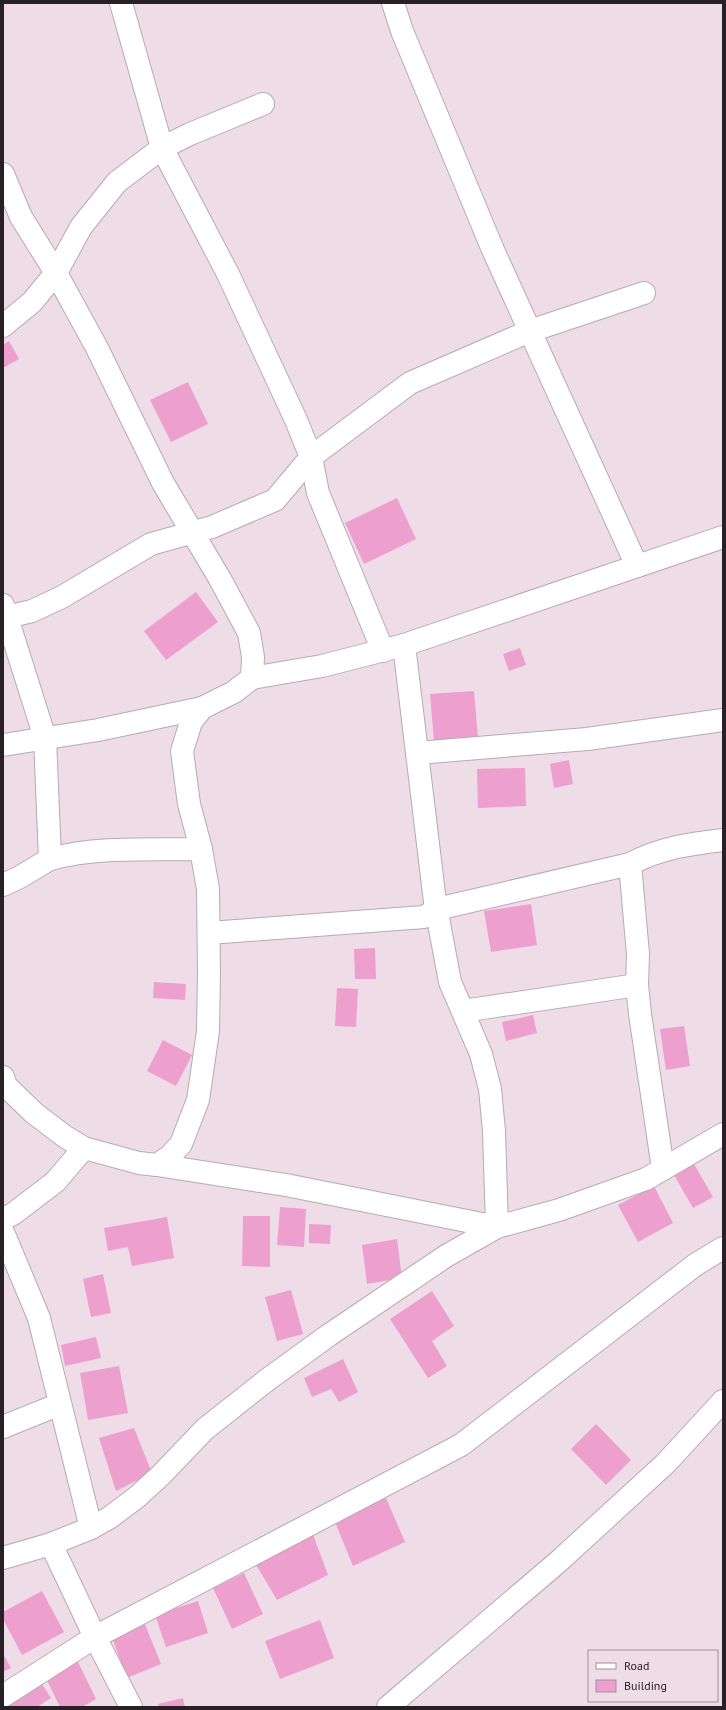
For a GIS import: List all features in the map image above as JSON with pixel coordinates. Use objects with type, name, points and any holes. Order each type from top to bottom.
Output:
[{"type":"street","points":[[121,3],[162,148],[228,274],[296,420],[311,457],[318,493],[383,651]]},
{"type":"street","points":[[393,3],[402,31],[490,243],[636,566]]},
{"type":"street","points":[[3,326],[32,302],[56,273],[81,227],[117,182],[162,148],[190,134],[264,104]]},
{"type":"street","points":[[3,174],[21,217],[56,273],[97,348],[163,482],[249,633],[253,657],[252,678]]},
{"type":"street","points":[[50,859],[46,738],[4,613],[32,611],[62,597],[150,544],[192,531],[212,527],[274,500],[311,457],[410,383],[530,331],[644,293]]},
{"type":"street","points":[[3,745],[98,730],[202,708],[234,692],[252,678],[322,666],[404,645],[722,537]]},
{"type":"street","points":[[404,645],[437,909],[450,982],[481,1054],[490,1089],[494,1131],[496,1227]]},
{"type":"street","points":[[157,1165],[170,1156],[181,1144],[198,1100],[208,1031],[208,889],[201,850],[189,804],[182,751],[191,722],[202,708]]},
{"type":"street","points":[[417,753],[587,739],[723,720]]},
{"type":"street","points":[[209,933],[424,916],[437,909],[630,864],[646,856],[682,844],[723,840]]},
{"type":"street","points":[[3,885],[20,877],[50,859],[67,854],[92,851],[201,850]]},
{"type":"street","points":[[630,864],[638,954],[637,985],[663,1169]]},
{"type":"street","points":[[463,1011],[637,985]]},
{"type":"street","points":[[3,1077],[6,1086],[34,1113],[64,1136],[84,1148],[139,1164],[157,1165],[286,1184],[496,1227]]},
{"type":"street","points":[[3,1558],[51,1544],[91,1528],[109,1518],[137,1497],[206,1429],[267,1380],[335,1331],[446,1256],[496,1227],[574,1205],[646,1179],[723,1134]]},
{"type":"street","points":[[3,1219],[13,1214],[56,1182],[84,1148]]},
{"type":"street","points":[[3,1232],[39,1318],[91,1528]]},
{"type":"street","points":[[3,1696],[95,1637],[461,1444],[695,1265],[723,1248]]},
{"type":"street","points":[[388,1707],[569,1552],[666,1463],[723,1401]]},
{"type":"street","points":[[3,1427],[60,1404]]},
{"type":"street","points":[[51,1544],[95,1637],[131,1707]]},
{"type":"building","points":[[9,341],[19,359],[3,368],[3,345]]},
{"type":"building","points":[[188,382],[208,424],[171,442],[150,400]]},
{"type":"building","points":[[397,498],[416,539],[364,564],[345,523]]},
{"type":"building","points":[[196,592],[218,622],[166,660],[144,631]]},
{"type":"building","points":[[520,648],[526,665],[509,671],[503,654]]},
{"type":"building","points":[[474,691],[478,738],[434,741],[430,694]]},
{"type":"building","points":[[569,760],[573,784],[554,788],[550,764]]},
{"type":"building","points":[[525,768],[526,806],[478,808],[477,769]]},
{"type":"building","points":[[531,904],[537,945],[491,952],[484,911]]},
{"type":"building","points":[[375,948],[376,979],[355,979],[354,949]]},
{"type":"building","points":[[154,982],[186,984],[185,1000],[153,998]]},
{"type":"building","points":[[337,988],[358,989],[356,1027],[335,1026]]},
{"type":"building","points":[[533,1015],[537,1033],[506,1041],[502,1022]]},
{"type":"building","points":[[684,1026],[690,1066],[666,1070],[660,1029]]},
{"type":"building","points":[[163,1040],[192,1055],[176,1086],[147,1071]]},
{"type":"building","points":[[694,1164],[713,1197],[693,1208],[674,1175]]},
{"type":"building","points":[[654,1186],[673,1223],[638,1242],[618,1205]]},
{"type":"building","points":[[280,1207],[306,1209],[304,1247],[277,1245]]},
{"type":"building","points":[[243,1216],[270,1216],[270,1267],[242,1266]]},
{"type":"building","points":[[167,1217],[174,1258],[132,1266],[128,1247],[108,1251],[104,1228]]},
{"type":"building","points":[[309,1224],[331,1225],[330,1244],[309,1243]]},
{"type":"building","points":[[397,1239],[402,1278],[367,1284],[362,1245]]},
{"type":"building","points":[[103,1274],[111,1313],[91,1317],[83,1279]]},
{"type":"building","points":[[291,1290],[303,1334],[277,1341],[265,1297]]},
{"type":"building","points":[[432,1291],[454,1326],[432,1341],[447,1366],[428,1378],[390,1319]]},
{"type":"building","points":[[96,1337],[101,1358],[65,1366],[61,1345]]},
{"type":"building","points":[[343,1359],[358,1392],[339,1402],[331,1389],[312,1397],[304,1378]]},
{"type":"building","points":[[119,1366],[128,1413],[88,1420],[80,1373]]},
{"type":"building","points":[[596,1424],[631,1460],[606,1485],[571,1449]]},
{"type":"building","points":[[134,1428],[152,1473],[116,1491],[99,1438]]},
{"type":"building","points":[[386,1498],[405,1542],[353,1566],[335,1522]]},
{"type":"building","points":[[312,1532],[328,1575],[277,1600],[255,1563]]},
{"type":"building","points":[[244,1573],[263,1614],[232,1629],[213,1588]]},
{"type":"building","points":[[42,1591],[64,1632],[22,1655],[3,1619],[3,1612]]},
{"type":"building","points":[[198,1601],[208,1633],[166,1647],[155,1615]]},
{"type":"building","points":[[320,1620],[334,1658],[280,1679],[265,1641]]},
{"type":"building","points":[[144,1622],[161,1664],[127,1678],[111,1635]]},
{"type":"building","points":[[3,1654],[11,1668],[3,1672]]},
{"type":"building","points":[[77,1660],[96,1699],[82,1707],[60,1707],[45,1676]]},
{"type":"building","points":[[42,1684],[51,1698],[37,1707],[4,1707]]},
{"type":"building","points":[[183,1698],[185,1707],[159,1707],[158,1704]]}]
